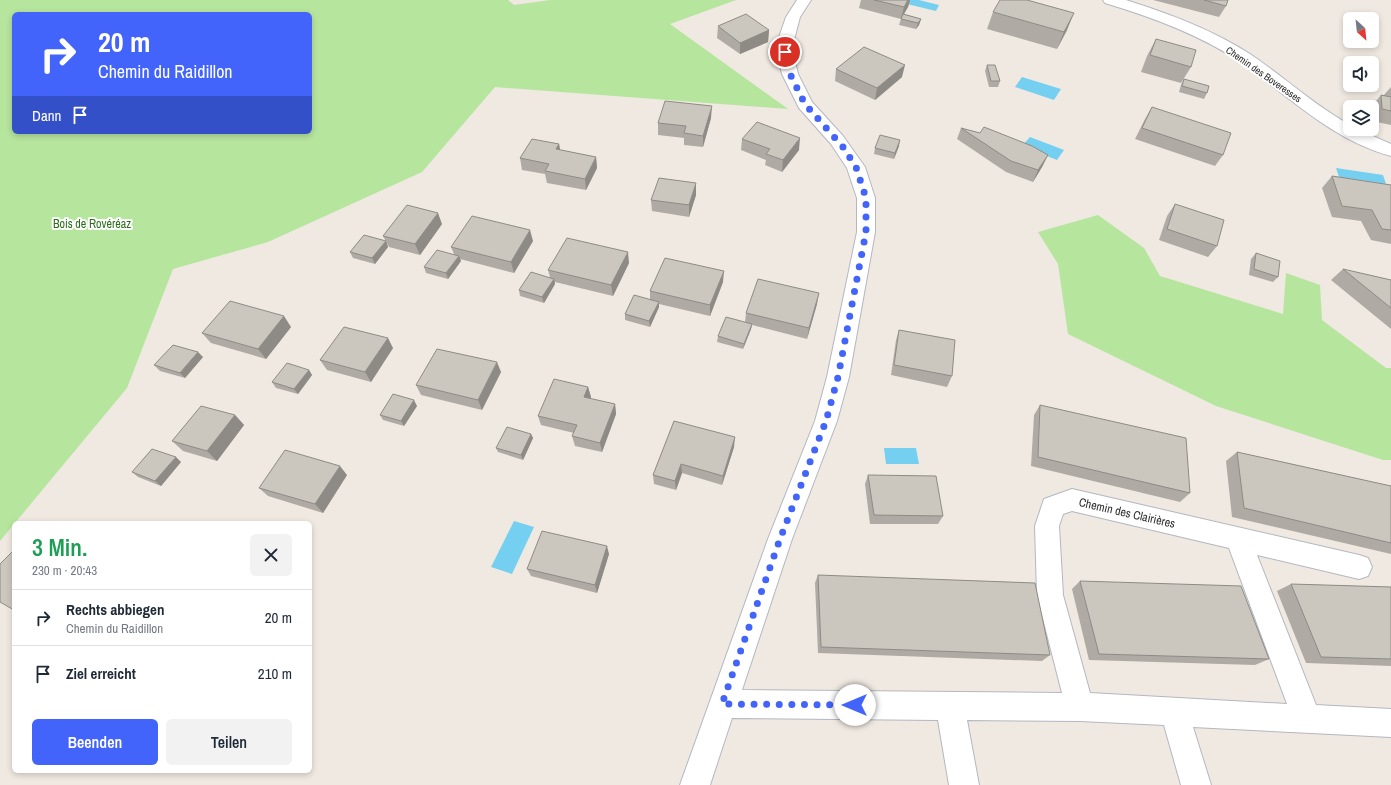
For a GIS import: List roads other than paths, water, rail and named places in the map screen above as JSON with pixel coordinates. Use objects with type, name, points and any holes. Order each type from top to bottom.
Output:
[{"type":"street","points":[[695,785],[780,539],[826,421],[838,377],[866,232],[866,198],[856,167],[841,145],[805,104],[790,74],[785,52],[786,40],[793,17],[804,0]]},
{"type":"street","name":"Chemin des Boveresses","points":[[1110,0],[1158,15],[1213,39],[1243,57],[1337,125],[1363,139],[1391,150]]},
{"type":"street","name":"Chemin des Clairières","points":[[1080,707],[1050,595],[1047,526],[1053,508],[1072,500],[1359,567]]},
{"type":"street","points":[[1238,539],[1307,718]]},
{"type":"street","points":[[722,704],[1080,707],[1391,723]]},
{"type":"street","points":[[950,706],[964,785]]},
{"type":"street","points":[[1174,712],[1196,785]]},
{"type":"water","points":[[909,0],[919,0],[939,5],[936,11],[907,4]]},
{"type":"water","points":[[1022,77],[1061,89],[1054,100],[1015,87]]},
{"type":"water","points":[[1030,137],[1064,150],[1057,160],[1022,146]]},
{"type":"water","points":[[1336,168],[1383,175],[1386,184],[1339,177]]},
{"type":"water","points":[[884,448],[916,448],[919,464],[886,464]]},
{"type":"water","points":[[514,521],[534,527],[512,574],[491,567]]},
{"type":"park label","name":"Bois de Rovéréaz","points":[[92,224]]}]
